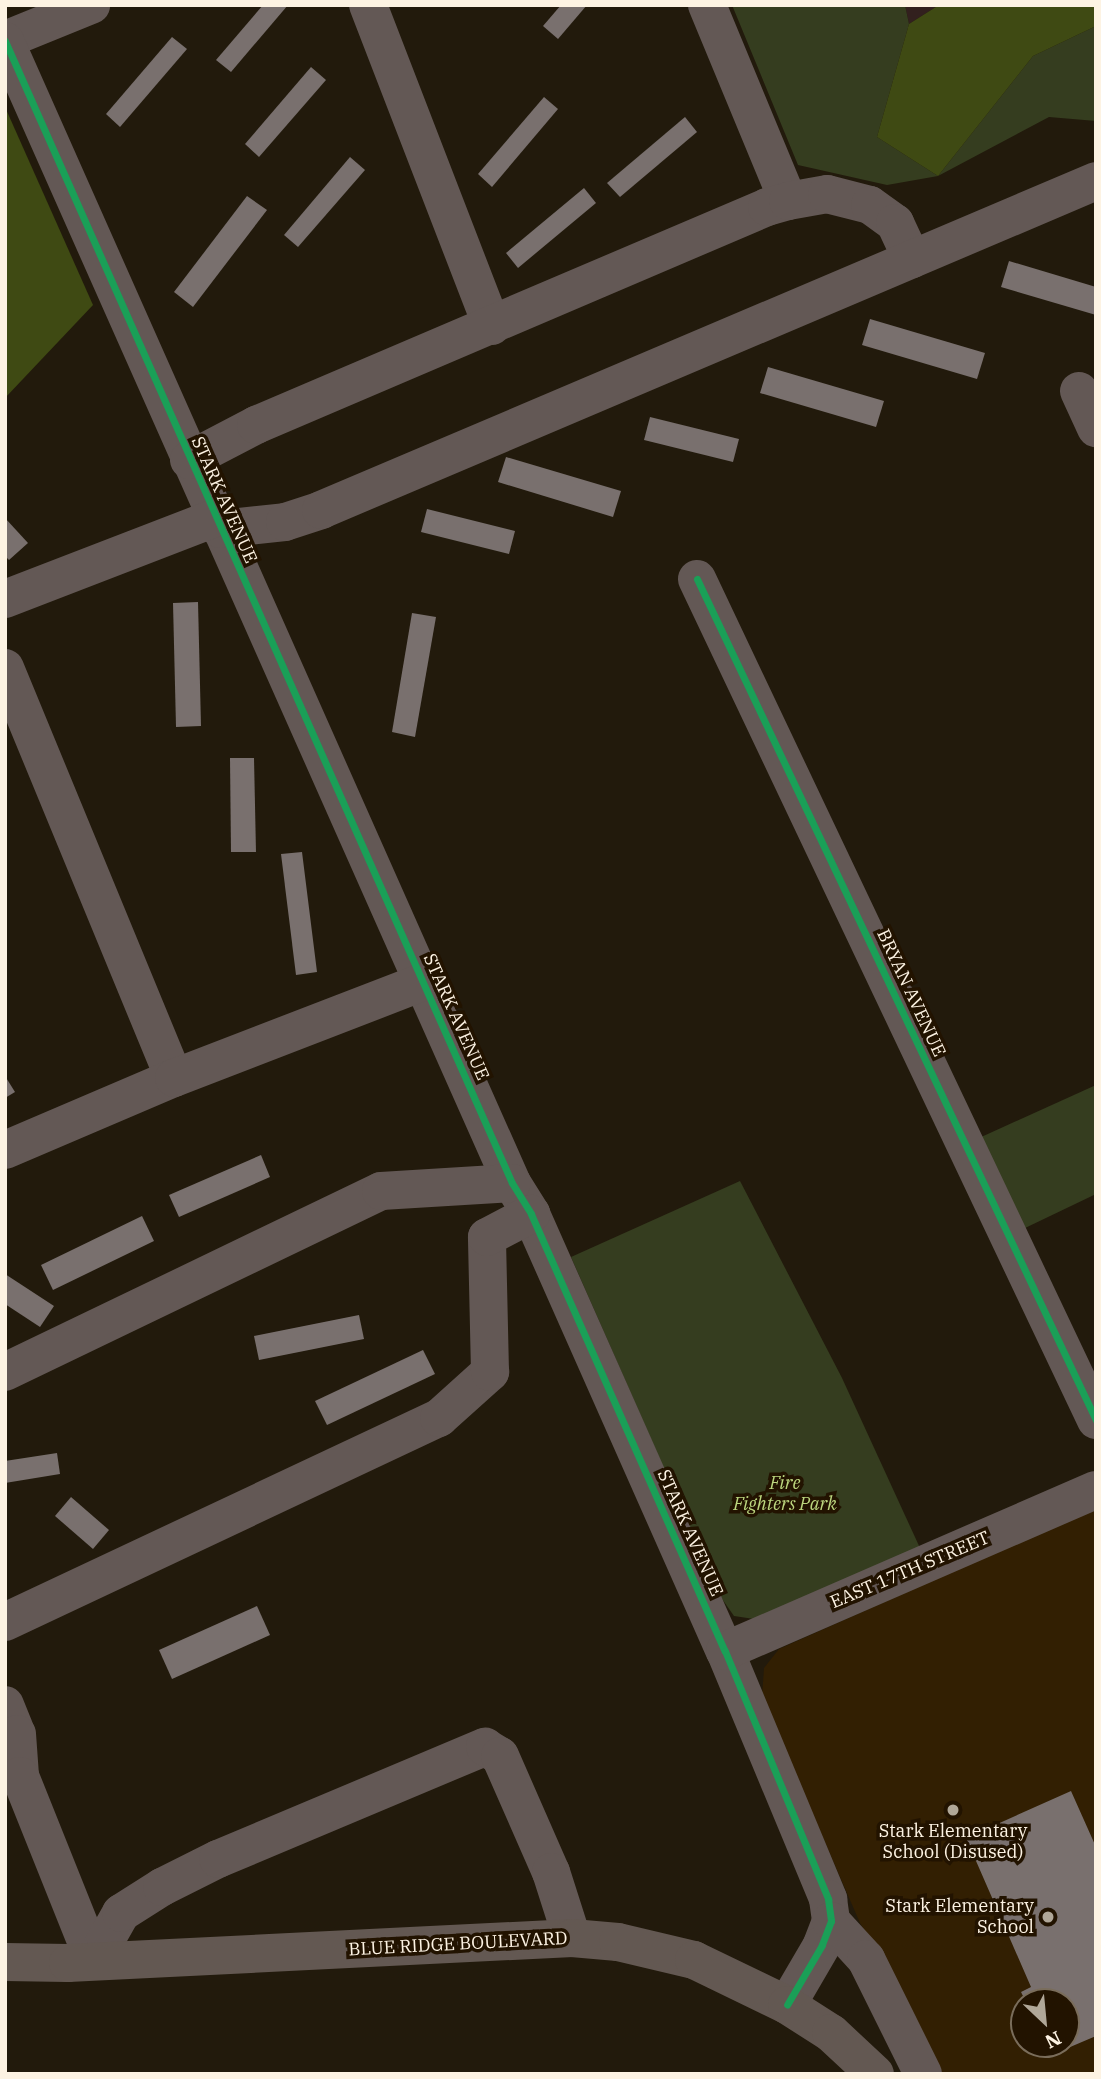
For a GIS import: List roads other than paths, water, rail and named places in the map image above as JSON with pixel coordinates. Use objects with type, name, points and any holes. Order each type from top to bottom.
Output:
[{"type":"main road","name":"BLUE RIDGE BOULEVARD","points":[[5,1962],[94,1961],[572,1938],[618,1942],[694,1959],[787,2005],[831,2033],[875,2074]]},
{"type":"street","points":[[5,41],[92,5]]},
{"type":"street","points":[[368,5],[492,326]]},
{"type":"street","points":[[706,5],[788,201]]},
{"type":"street","name":"STARK AVENUE","points":[[5,41],[217,524],[725,1651],[828,1899],[831,1921],[866,1959],[923,2074]]},
{"type":"street","points":[[5,599],[217,524],[285,522],[321,510],[1096,181]]},
{"type":"street","points":[[189,460],[256,425],[766,207],[827,194],[870,205],[895,223],[912,258]]},
{"type":"street","points":[[1079,391],[1096,428]]},
{"type":"street","name":"BRYAN AVENUE","points":[[697,579],[1096,1420]]},
{"type":"street","points":[[5,668],[174,1078]]},
{"type":"street","points":[[5,1150],[174,1078],[423,982]]},
{"type":"street","points":[[5,1373],[381,1191],[522,1198]]},
{"type":"street","points":[[5,1622],[439,1418],[490,1372],[487,1237],[522,1198]]},
{"type":"street","name":"EAST 17TH STREET","points":[[725,1651],[1096,1490]]},
{"type":"street","points":[[5,1704],[17,1734],[20,1776],[94,1961]]},
{"type":"street","points":[[94,1961],[121,1913],[162,1887],[218,1859],[485,1747],[500,1756],[551,1871],[572,1938]]},
{"type":"street","points":[[787,2005],[822,1945],[831,1921]]},
{"type":"place","name":"Stark Elementary School (Disused)","points":[[953,1810]]},
{"type":"place","name":"Stark Elementary School","points":[[1048,1917]]},
{"type":"park label","name":"Fire Fighters Park","points":[[785,1494]]}]
